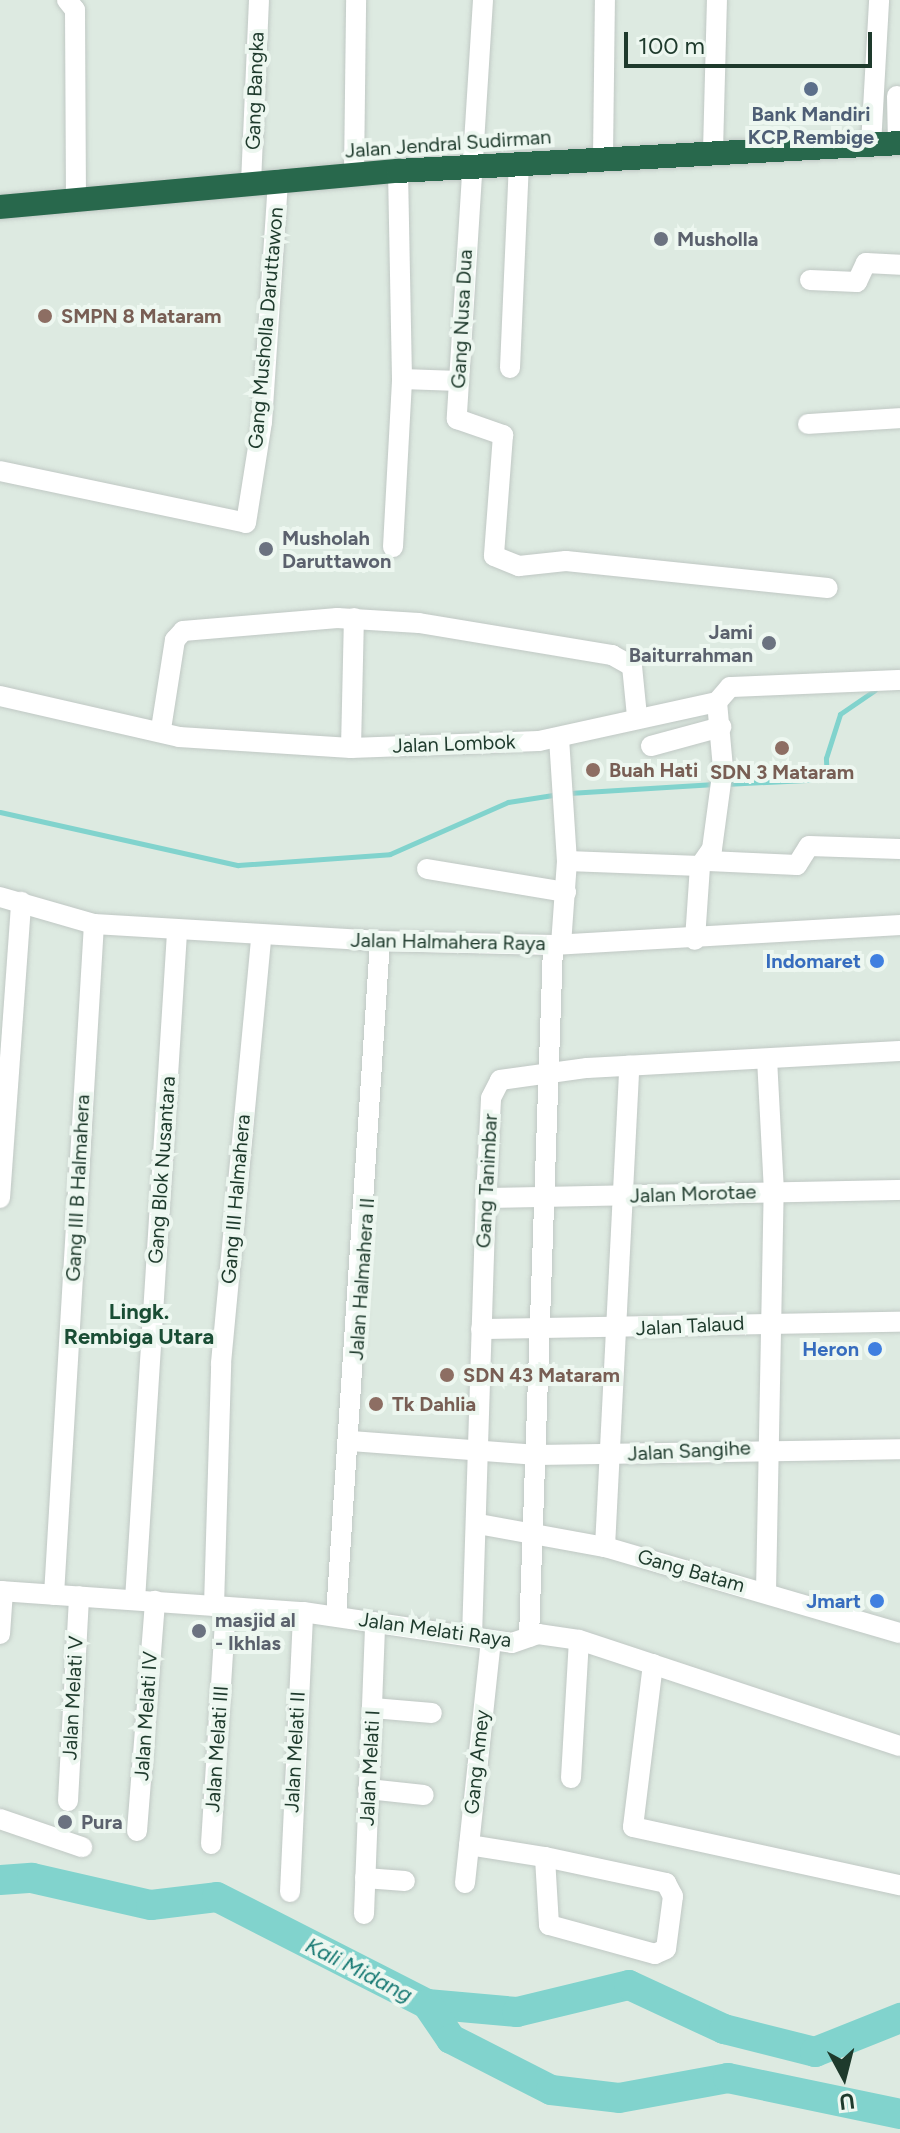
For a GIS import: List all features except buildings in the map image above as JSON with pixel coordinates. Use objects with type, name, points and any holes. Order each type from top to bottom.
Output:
[{"type":"highway","name":"Jalan Jendral Sudirman","points":[[0,207],[354,174],[603,157],[899,143]]},
{"type":"street","points":[[67,0],[75,10],[76,202]]},
{"type":"street","name":"Gang Bangka","points":[[251,183],[259,0]]},
{"type":"street","points":[[354,174],[356,0]]},
{"type":"street","name":"Gang Nusa Dua","points":[[483,0],[458,423],[503,435],[498,560],[828,588]]},
{"type":"street","points":[[603,157],[605,0]]},
{"type":"street","points":[[713,151],[717,0]]},
{"type":"street","points":[[871,145],[879,0]]},
{"type":"street","points":[[897,96],[899,143]]},
{"type":"street","points":[[510,368],[519,163]]},
{"type":"street","points":[[393,547],[402,379],[398,171]]},
{"type":"street","name":"Gang Musholla Daruttawon","points":[[0,471],[246,523],[262,422],[278,180]]},
{"type":"street","points":[[810,280],[857,282],[866,263],[900,265]]},
{"type":"street","points":[[402,379],[459,381]]},
{"type":"street","points":[[808,424],[900,418]]},
{"type":"street","points":[[161,729],[175,640],[183,631],[354,618],[612,655],[632,666],[637,716]]},
{"type":"street","points":[[351,748],[354,618]]},
{"type":"street","name":"Jalan Lombok","points":[[0,696],[244,745],[351,748],[559,738],[637,716],[717,702],[739,685],[900,680]]},
{"type":"street","points":[[695,940],[704,864],[719,784],[721,727],[717,702]]},
{"type":"street","points":[[651,746],[721,727]]},
{"type":"street","points":[[529,1637],[550,1072],[557,944],[566,892],[565,792],[559,738]]},
{"type":"street","points":[[567,861],[797,865],[809,846],[900,849]]},
{"type":"street","points":[[427,869],[566,892]]},
{"type":"street","name":"Jalan Halmahera Raya","points":[[0,897],[94,924],[261,938],[557,944],[695,940],[900,925]]},
{"type":"street","points":[[0,1198],[21,902]]},
{"type":"street","name":"Gang III B Halmahera","points":[[54,1595],[94,924]]},
{"type":"street","name":"Gang Blok Nusantara","points":[[145,1600],[177,933]]},
{"type":"street","name":"Gang III Halmahera","points":[[220,1606],[221,1363],[261,938]]},
{"type":"street","name":"Jalan Halmahera II","points":[[336,1616],[351,1441],[380,941]]},
{"type":"street","name":"Gang Tanimbar","points":[[481,1639],[478,1448],[481,1329],[491,1098],[500,1080],[550,1072],[629,1066],[900,1051]]},
{"type":"street","points":[[766,1592],[768,1322],[774,1192],[767,1060]]},
{"type":"street","points":[[605,1547],[615,1455],[629,1066]]},
{"type":"street","name":"Jalan Morotae","points":[[486,1198],[900,1190]]},
{"type":"street","name":"Jalan Talaud","points":[[481,1329],[900,1322]]},
{"type":"street","name":"Jalan Sangihe","points":[[351,1441],[478,1448],[537,1455],[615,1455],[766,1447],[900,1449]]},
{"type":"street","name":"Gang Batam","points":[[478,1524],[605,1547],[900,1633]]},
{"type":"street","points":[[0,1634],[2,1591]]},
{"type":"street","name":"Jalan Melati Raya","points":[[2,1591],[303,1612],[481,1639],[529,1637],[579,1640],[900,1746]]},
{"type":"street","name":"Jalan Melati V","points":[[68,1801],[79,1596]]},
{"type":"street","name":"Jalan Melati IV","points":[[137,1831],[145,1600]]},
{"type":"street","name":"Jalan Melati III","points":[[211,1844],[220,1606]]},
{"type":"street","name":"Jalan Melati II","points":[[290,1892],[303,1612]]},
{"type":"street","name":"Jalan Melati I","points":[[364,1914],[375,1622]]},
{"type":"street","name":"Gang Amey","points":[[465,1883],[481,1639]]},
{"type":"street","points":[[571,1778],[579,1640]]},
{"type":"street","points":[[653,1664],[633,1827],[900,1885]]},
{"type":"street","points":[[373,1708],[432,1713]]},
{"type":"street","points":[[368,1789],[424,1795]]},
{"type":"street","points":[[0,1819],[82,1847]]},
{"type":"street","points":[[469,1845],[545,1857],[666,1883],[673,1896],[666,1949],[655,1954],[549,1925],[545,1857]]},
{"type":"street","points":[[365,1878],[405,1881]]},
{"type":"waterway","points":[[725,784],[827,779],[826,758],[840,714],[875,690]]},
{"type":"waterway","points":[[569,793],[715,784]]},
{"type":"waterway","points":[[0,812],[238,865],[390,854],[508,802],[559,794]]},
{"type":"waterway","name":"Kali Midang","points":[[0,1880],[32,1878],[151,1905],[217,1897],[427,2004],[517,2012],[629,1985],[724,2029],[815,2052],[900,2018]]},
{"type":"waterway","points":[[427,2004],[451,2039],[551,2090],[619,2098],[728,2078],[900,2114]]},
{"type":"place","name":"Bank Mandiri KCP Rembige","points":[[811,89]]},
{"type":"place","name":"Musholla","points":[[661,239]]},
{"type":"place","name":"SMPN 8 Mataram","points":[[45,316]]},
{"type":"place","name":"Musholah Daruttawon","points":[[266,549]]},
{"type":"place","name":"Jami Baiturrahman","points":[[769,643]]},
{"type":"place","name":"SDN 3 Mataram","points":[[782,748]]},
{"type":"place","name":"Buah Hati","points":[[593,770]]},
{"type":"place","name":"Indomaret","points":[[877,961]]},
{"type":"place","name":"Heron","points":[[875,1349]]},
{"type":"place","name":"SDN 43 Mataram","points":[[447,1375]]},
{"type":"place","name":"Tk Dahlia","points":[[376,1404]]},
{"type":"place","name":"Jmart","points":[[877,1601]]},
{"type":"place","name":"masjid al - Ikhlas","points":[[199,1631]]},
{"type":"place","name":"Pura","points":[[65,1822]]},
{"type":"district","name":"Lingk. Rembiga Utara","points":[[139,1324]]}]
